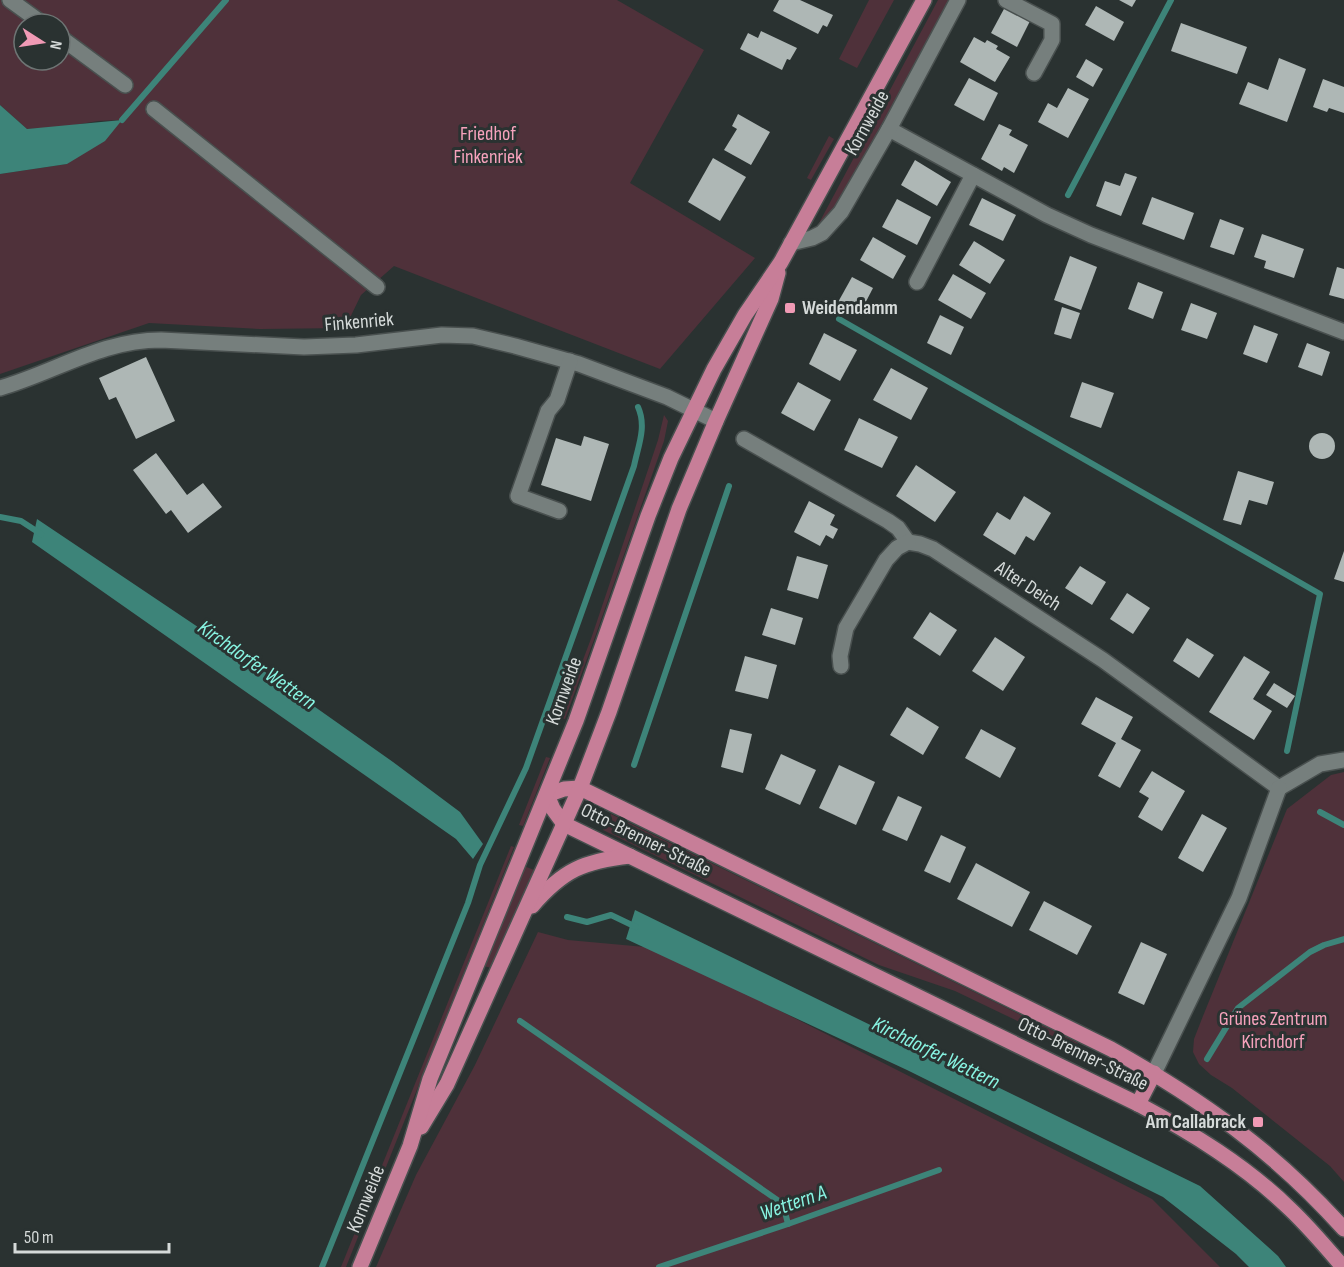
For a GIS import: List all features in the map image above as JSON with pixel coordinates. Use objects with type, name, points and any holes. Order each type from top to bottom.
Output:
[{"type":"main road","name":"Kornweide","points":[[360,1267],[410,1146],[430,1078],[576,722],[661,483],[694,409],[734,333],[781,262],[924,0]]},
{"type":"main road","name":"Kornweide","points":[[410,1146],[447,1084],[580,788],[609,712],[665,546],[716,421],[771,299],[781,262]]},
{"type":"main road","name":"Otto-Brenner-Straße","points":[[1343,1267],[1290,1209],[1249,1174],[1184,1129],[1138,1104],[564,824],[553,809],[547,795],[564,789],[580,788],[1111,1049],[1192,1096],[1243,1134],[1297,1180],[1344,1229]]},
{"type":"main road","points":[[520,919],[544,892],[578,867],[597,860],[632,856]]},
{"type":"main road","points":[[1138,1104],[1154,1073]]},
{"type":"street","points":[[10,0],[26,12]]},
{"type":"street","name":"Kornweide","points":[[791,243],[812,238],[831,225],[842,212],[958,0]]},
{"type":"street","points":[[1006,0],[1052,24],[1052,40],[1034,73]]},
{"type":"street","points":[[72,46],[125,85]]},
{"type":"street","points":[[154,109],[377,287]]},
{"type":"street","points":[[889,129],[1047,215],[1092,235],[1344,332]]},
{"type":"street","points":[[916,282],[973,175]]},
{"type":"street","name":"Finkenriek","points":[[0,388],[29,379],[105,348],[127,342],[147,340],[326,347],[458,335],[491,340],[570,362],[667,397],[716,421]]},
{"type":"street","points":[[559,510],[518,496],[548,411],[557,400],[570,362]]},
{"type":"street","name":"Alter Deich","points":[[744,439],[888,521],[898,528],[908,542],[933,549],[1103,660],[1279,788]]},
{"type":"street","points":[[841,666],[840,656],[846,628],[886,560],[897,548],[908,542]]},
{"type":"street","points":[[1154,1073],[1239,898],[1279,788],[1320,764],[1344,760]]},
{"type":"green space","name":"Friedhof Finkenriek","points":[[0,0],[617,0],[704,50],[630,183],[755,258],[660,369],[394,266],[361,295],[345,328],[260,329],[149,323],[0,374],[0,174],[67,164],[121,120],[27,129],[0,105]]},
{"type":"green space","points":[[869,0],[894,0],[857,68],[839,59]]},
{"type":"green space","points":[[938,0],[951,0],[837,209],[821,226],[818,225]]},
{"type":"green space","points":[[829,136],[834,139],[811,180],[807,178]]},
{"type":"green space","points":[[664,415],[668,421],[664,441],[565,719],[561,718],[592,636],[658,440]]},
{"type":"green space","points":[[546,757],[550,758],[523,826],[519,825]]},
{"type":"green space","name":"Grünes Zentrum Kirchdorf","points":[[1344,772],[1344,1182],[1330,1166],[1232,1088],[1211,1075],[1199,1064],[1193,1052],[1194,1039],[1287,809],[1331,775]]},
{"type":"green space","points":[[611,814],[1078,1043],[1076,1049],[955,991],[879,965],[603,830]]},
{"type":"green space","points":[[511,846],[514,847],[346,1267],[341,1267]]},
{"type":"green space","points":[[524,866],[534,870],[492,968],[483,966]]},
{"type":"green space","points":[[538,932],[568,940],[656,948],[1152,1199],[1220,1267],[376,1267],[416,1175],[475,1065]]},
{"type":"shaded area","points":[[0,105],[27,129],[122,120],[105,141],[67,164],[0,174]]},
{"type":"shaded area","points":[[37,519],[274,678],[460,812],[483,844],[473,859],[456,839],[32,542]]},
{"type":"shaded area","points":[[635,910],[1200,1186],[1278,1256],[1286,1267],[1249,1267],[1236,1254],[1163,1197],[907,1070],[626,939]]},
{"type":"building","points":[[779,0],[800,0],[833,15],[827,27],[823,25],[818,34],[773,11]]},
{"type":"building","points":[[1119,0],[1136,0],[1132,7]]},
{"type":"building","points":[[1096,6],[1124,22],[1114,41],[1085,25]]},
{"type":"building","points":[[1005,7],[1030,21],[1017,47],[991,33]]},
{"type":"building","points":[[1181,23],[1247,47],[1237,74],[1171,51]]},
{"type":"building","points":[[761,31],[797,48],[790,60],[787,59],[782,70],[740,49],[748,33],[758,38]]},
{"type":"building","points":[[974,37],[998,46],[996,49],[1010,57],[995,82],[960,62]]},
{"type":"building","points":[[1279,58],[1306,69],[1287,122],[1239,104],[1248,82],[1268,90]]},
{"type":"building","points":[[1086,59],[1103,69],[1093,87],[1076,77]]},
{"type":"building","points":[[969,78],[998,93],[984,121],[954,105]]},
{"type":"building","points":[[1323,79],[1344,87],[1344,113],[1329,108],[1327,112],[1313,107]]},
{"type":"building","points":[[1068,88],[1089,99],[1068,138],[1038,122],[1048,103],[1057,108]]},
{"type":"building","points":[[738,114],[770,132],[751,165],[724,150],[737,129],[732,126]]},
{"type":"building","points":[[999,124],[1012,130],[1009,135],[1028,145],[1014,173],[1004,167],[1002,171],[981,159]]},
{"type":"building","points":[[713,158],[746,177],[720,221],[688,202]]},
{"type":"building","points":[[915,160],[951,182],[937,206],[901,185]]},
{"type":"building","points":[[1125,173],[1137,177],[1121,216],[1096,206],[1105,181],[1120,186]]},
{"type":"building","points":[[1152,197],[1194,213],[1184,240],[1142,224]]},
{"type":"building","points":[[982,198],[1016,215],[1003,241],[969,225]]},
{"type":"building","points":[[897,199],[931,217],[917,245],[882,227]]},
{"type":"building","points":[[1220,219],[1244,228],[1234,255],[1210,247]]},
{"type":"building","points":[[1262,234],[1304,249],[1294,278],[1264,268],[1266,261],[1254,257]]},
{"type":"building","points":[[873,237],[906,256],[893,279],[860,260]]},
{"type":"building","points":[[974,241],[1005,260],[990,284],[959,265]]},
{"type":"building","points":[[1070,256],[1097,267],[1081,310],[1054,300]]},
{"type":"building","points":[[1337,267],[1344,269],[1344,299],[1329,295]]},
{"type":"building","points":[[953,274],[986,293],[971,319],[938,300]]},
{"type":"building","points":[[852,277],[873,288],[859,315],[837,304]]},
{"type":"building","points":[[1138,282],[1163,292],[1153,319],[1128,309]]},
{"type":"building","points":[[1191,303],[1217,313],[1207,339],[1181,330]]},
{"type":"building","points":[[1062,307],[1080,313],[1071,339],[1054,334]]},
{"type":"building","points":[[940,315],[964,327],[951,355],[927,343]]},
{"type":"building","points":[[1254,325],[1278,334],[1267,363],[1243,354]]},
{"type":"building","points":[[824,333],[857,350],[840,381],[809,364]]},
{"type":"building","points":[[1307,343],[1330,352],[1322,376],[1298,367]]},
{"type":"building","points":[[146,357],[175,421],[136,439],[116,397],[109,400],[99,378]]},
{"type":"building","points":[[891,368],[928,388],[911,420],[873,400]]},
{"type":"building","points":[[798,382],[831,400],[814,431],[781,413]]},
{"type":"building","points":[[1082,382],[1114,393],[1101,428],[1070,417]]},
{"type":"building","points":[[859,418],[898,437],[882,468],[844,450]]},
{"type":"building","points":[[1322,433],[1331,437],[1335,446],[1331,455],[1322,459],[1313,455],[1309,446],[1313,437]]},
{"type":"building","points":[[584,436],[609,444],[591,501],[541,485],[556,438],[581,446]]},
{"type":"building","points":[[156,453],[187,495],[203,483],[222,507],[188,533],[171,510],[166,514],[133,470]]},
{"type":"building","points":[[916,465],[956,492],[935,522],[896,496]]},
{"type":"building","points":[[1238,471],[1274,482],[1267,505],[1249,500],[1241,525],[1223,520]]},
{"type":"building","points":[[1024,496],[1051,513],[1034,541],[1026,536],[1015,555],[983,535],[997,512],[1010,520]]},
{"type":"building","points":[[809,501],[835,515],[830,525],[838,529],[833,539],[826,535],[820,546],[794,532]]},
{"type":"building","points":[[1344,551],[1344,582],[1334,579]]},
{"type":"building","points":[[797,556],[828,565],[818,599],[787,590]]},
{"type":"building","points":[[1080,566],[1106,582],[1092,605],[1065,588]]},
{"type":"building","points":[[1127,593],[1150,608],[1133,634],[1110,619]]},
{"type":"building","points":[[771,608],[803,618],[795,645],[762,635]]},
{"type":"building","points":[[930,612],[957,630],[940,656],[913,638]]},
{"type":"building","points":[[995,637],[1025,657],[1003,691],[972,671]]},
{"type":"building","points":[[1187,638],[1214,655],[1199,678],[1173,661]]},
{"type":"building","points":[[745,656],[777,665],[768,699],[735,691]]},
{"type":"building","points":[[1244,656],[1270,672],[1253,699],[1272,711],[1254,740],[1209,712]]},
{"type":"building","points":[[1274,683],[1295,696],[1287,708],[1266,695]]},
{"type":"building","points":[[1096,697],[1133,717],[1121,739],[1141,750],[1120,788],[1098,776],[1116,743],[1081,724]]},
{"type":"building","points":[[907,707],[939,727],[923,755],[890,735]]},
{"type":"building","points":[[730,729],[752,734],[743,773],[721,767]]},
{"type":"building","points":[[981,729],[1016,748],[1000,778],[965,758]]},
{"type":"building","points":[[781,754],[816,770],[800,805],[765,789]]},
{"type":"building","points":[[839,765],[875,782],[856,825],[819,808]]},
{"type":"building","points":[[1152,771],[1185,791],[1162,831],[1138,817],[1149,798],[1139,792]]},
{"type":"building","points":[[898,796],[922,807],[907,841],[882,830]]},
{"type":"building","points":[[1202,814],[1227,828],[1203,872],[1178,858]]},
{"type":"building","points":[[941,835],[966,847],[950,883],[924,871]]},
{"type":"building","points":[[976,863],[1030,892],[1012,927],[957,899]]},
{"type":"building","points":[[1044,901],[1092,926],[1077,955],[1029,930]]},
{"type":"building","points":[[1141,942],[1167,954],[1144,1005],[1118,993]]},
{"type":"waterway","points":[[122,120],[226,0]]},
{"type":"waterway","points":[[1068,195],[1171,0]]},
{"type":"waterway","points":[[839,319],[1320,594],[1287,751]]},
{"type":"waterway","points":[[322,1267],[468,903],[480,865],[526,768],[634,466],[642,429],[638,407]]},
{"type":"waterway","points":[[634,765],[729,486]]},
{"type":"waterway","name":"Kirchdorfer Wettern","points":[[0,517],[21,521],[41,534]]},
{"type":"waterway","points":[[1320,812],[1344,825]]},
{"type":"waterway","name":"Kirchdorfer Wettern","points":[[567,917],[587,922],[611,915],[636,927]]},
{"type":"waterway","points":[[1207,1059],[1238,1008],[1310,952],[1344,939]]},
{"type":"waterway","points":[[520,1021],[783,1204],[788,1224]]},
{"type":"waterway","name":"Wettern A","points":[[659,1267],[939,1170]]},
{"type":"place","name":"Weidendamm","points":[[790,308]]},
{"type":"place","name":"Am Callabrack","points":[[1258,1122]]}]
